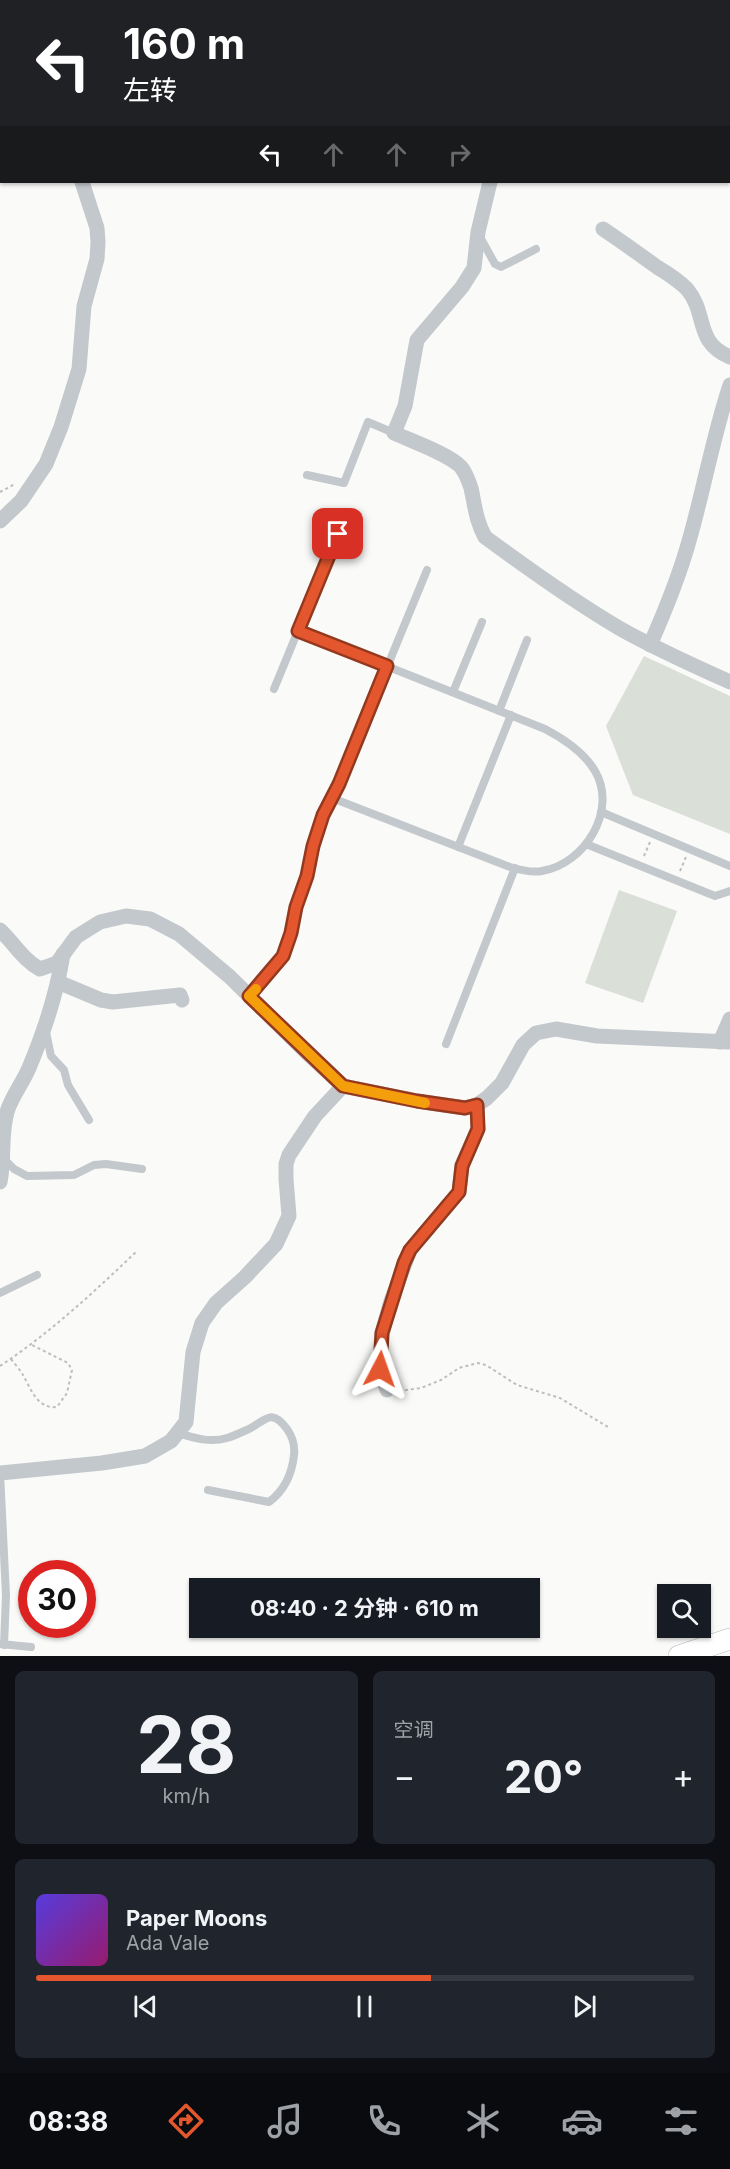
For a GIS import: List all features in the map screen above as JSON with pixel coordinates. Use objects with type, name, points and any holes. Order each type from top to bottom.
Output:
[{"type":"main road","points":[[679,1656],[730,1639]]},
{"type":"street","points":[[0,521],[21,501],[46,464],[61,427],[79,369],[84,306],[97,259],[98,242],[97,228],[82,183]]},
{"type":"street","points":[[490,183],[478,232],[474,268],[462,287],[417,340],[405,406],[394,433],[439,453],[460,467],[470,486],[477,524],[485,537],[617,627],[730,682]]},
{"type":"street","points":[[603,229],[686,288],[697,304],[702,327],[709,341],[717,352],[730,357]]},
{"type":"street","points":[[650,645],[678,579],[730,385]]},
{"type":"street","points":[[0,930],[27,962],[40,969],[57,963],[76,937],[100,922],[126,916],[150,919],[179,934],[230,977],[343,1086],[465,1108],[477,1105],[502,1083],[523,1045],[536,1033],[556,1029],[597,1036],[725,1042],[730,1019]]},
{"type":"street","points":[[0,1182],[4,1124],[8,1108],[28,1070],[45,1024],[58,982],[63,954]]},
{"type":"street","points":[[58,982],[101,1000],[113,1002],[180,995],[182,1000]]},
{"type":"street","points":[[0,1473],[102,1463],[145,1456],[171,1441],[186,1422],[193,1352],[202,1323],[216,1303],[276,1244],[289,1216],[286,1164],[289,1155],[315,1116],[343,1086]]},
{"type":"street","points":[[387,1390],[380,1369],[382,1333],[392,1301],[410,1250],[459,1192],[462,1166],[478,1129],[477,1105]]},
{"type":"lane","points":[[478,232],[495,264],[501,267],[536,249]]},
{"type":"lane","points":[[307,475],[344,483],[368,422],[394,433]]},
{"type":"lane","points":[[274,689],[346,514]]},
{"type":"lane","points":[[249,996],[283,956],[323,815],[427,570]]},
{"type":"lane","points":[[453,692],[482,622]]},
{"type":"lane","points":[[298,631],[545,729],[580,753],[595,772],[602,792],[601,812],[586,844],[577,854],[559,866],[542,871],[515,868],[332,798]]},
{"type":"lane","points":[[499,711],[528,640]]},
{"type":"lane","points":[[458,847],[511,715]]},
{"type":"lane","points":[[601,812],[730,866]]},
{"type":"lane","points":[[586,844],[715,896],[730,891]]},
{"type":"lane","points":[[446,1044],[515,868]]},
{"type":"lane","points":[[45,1024],[51,1056],[64,1070],[68,1085],[88,1120]]},
{"type":"lane","points":[[3,1158],[14,1169],[27,1176],[74,1175],[94,1165],[106,1164],[142,1169]]},
{"type":"lane","points":[[0,1293],[37,1275]]},
{"type":"lane","points":[[177,1433],[206,1440],[227,1438],[250,1429],[264,1418],[272,1416],[288,1430],[295,1447],[292,1471],[280,1494],[269,1502],[208,1490]]},
{"type":"lane","points":[[0,1473],[6,1594],[2,1644],[31,1647]]},
{"type":"path","points":[[640,866],[653,834]]},
{"type":"path","points":[[676,880],[689,849]]},
{"type":"path","points":[[0,1366],[32,1346],[65,1315],[93,1294],[137,1251]]},
{"type":"path","points":[[11,1359],[23,1376],[29,1390],[41,1403],[49,1408],[57,1407],[68,1393],[72,1370],[68,1363],[32,1346]]},
{"type":"path","points":[[387,1390],[403,1391],[421,1388],[441,1380],[459,1368],[478,1363],[486,1365],[518,1385],[560,1398],[608,1427]]},
{"type":"shaded area","points":[[644,656],[730,696],[730,834],[633,795],[606,726]]},
{"type":"shaded area","points":[[619,890],[677,911],[643,1003],[585,983]]},
{"type":"slow traffic","points":[[256,989],[249,996],[343,1086],[425,1103]]},
{"type":"route","points":[[338,534],[298,631],[387,666],[339,784],[323,815],[283,956],[249,996],[343,1086],[465,1108],[477,1105],[478,1129],[462,1166],[459,1192],[410,1250],[404,1263],[382,1333],[380,1369]]}]
